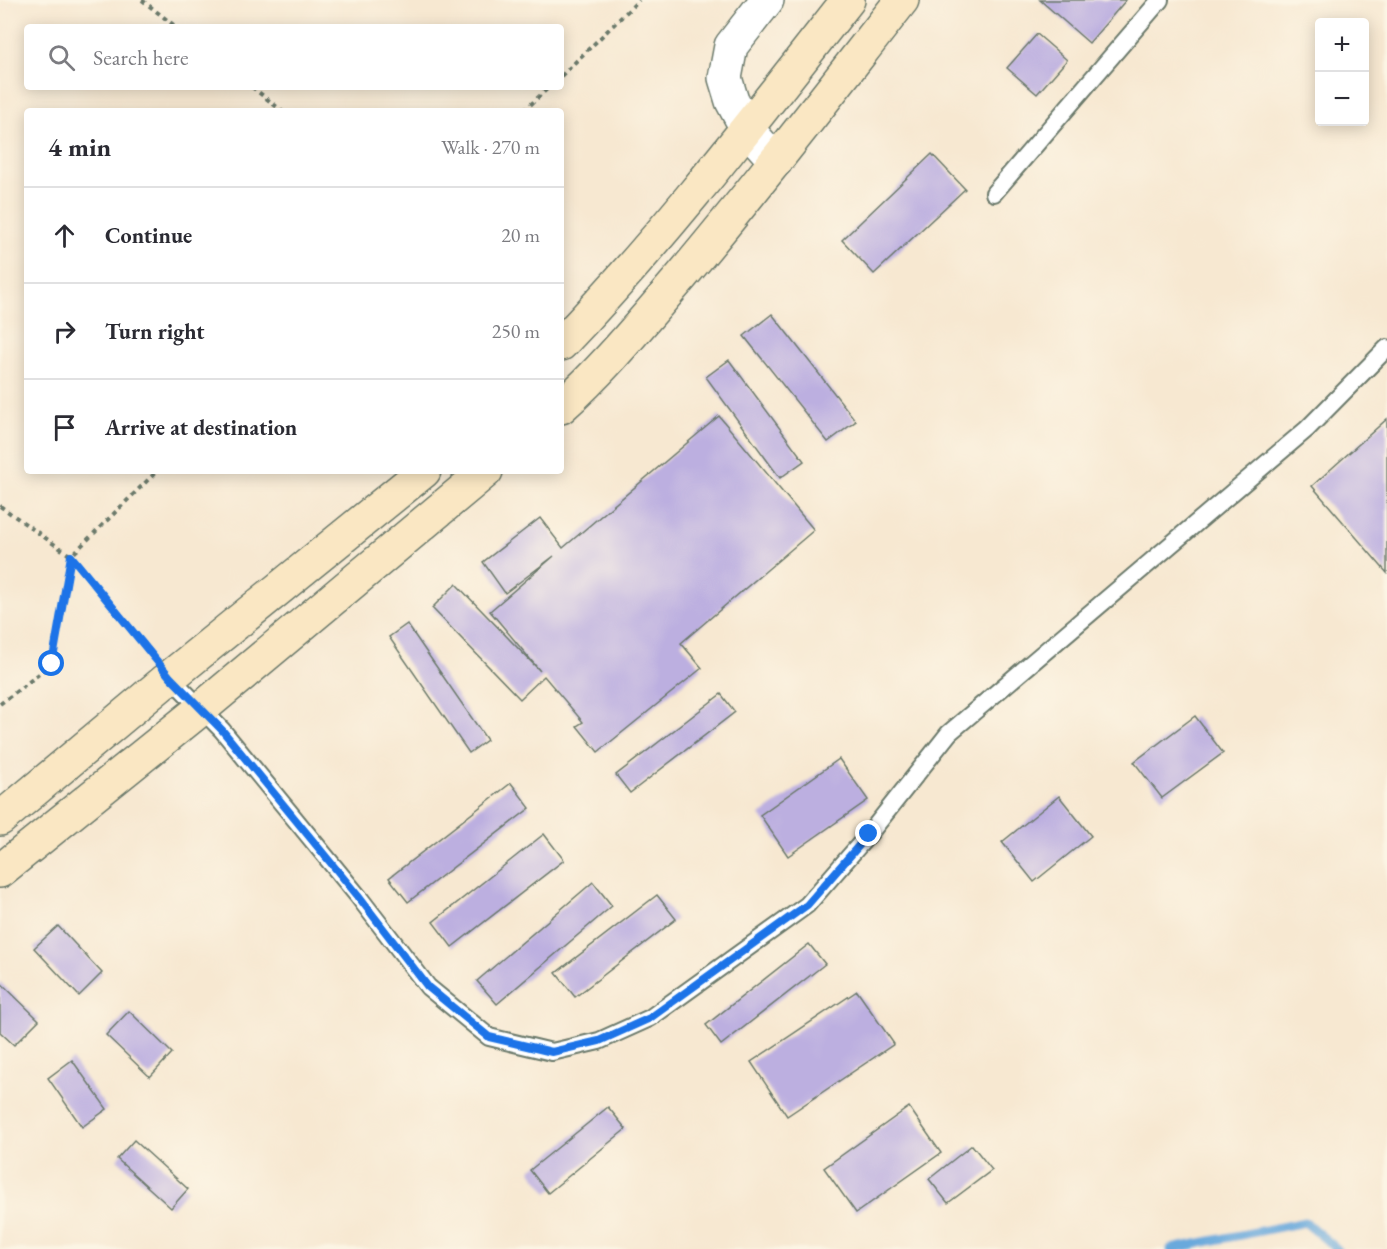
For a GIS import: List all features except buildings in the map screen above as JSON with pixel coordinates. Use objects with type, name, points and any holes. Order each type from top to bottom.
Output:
[{"type":"main road","points":[[564,341],[599,304],[747,129],[848,0]]},
{"type":"main road","points":[[564,404],[634,332],[720,231],[902,0]]},
{"type":"main road","points":[[0,819],[170,677],[420,474]]},
{"type":"main road","points":[[0,871],[201,709],[482,474]]},
{"type":"street","points":[[767,0],[731,46],[725,78],[732,101],[747,129],[776,161]]},
{"type":"lane","points":[[994,193],[1160,0]]},
{"type":"lane","points":[[170,677],[222,730],[351,886],[428,987],[489,1037],[552,1052],[599,1041],[650,1018],[807,905],[869,834],[949,733],[1307,429],[1387,348]]},
{"type":"path","points":[[142,0],[172,24]]},
{"type":"path","points":[[564,72],[639,0]]},
{"type":"path","points":[[256,90],[278,108]]},
{"type":"path","points":[[527,108],[546,90]]},
{"type":"path","points":[[0,704],[52,664],[71,556],[154,474]]},
{"type":"path","points":[[0,506],[71,556],[170,677]]},
{"type":"waterway","points":[[1171,1249],[1305,1222],[1337,1249]]},
{"type":"route","points":[[52,664],[71,556],[170,677],[222,730],[358,896],[428,987],[489,1037],[552,1052],[599,1041],[650,1018],[807,905],[869,834]]}]
